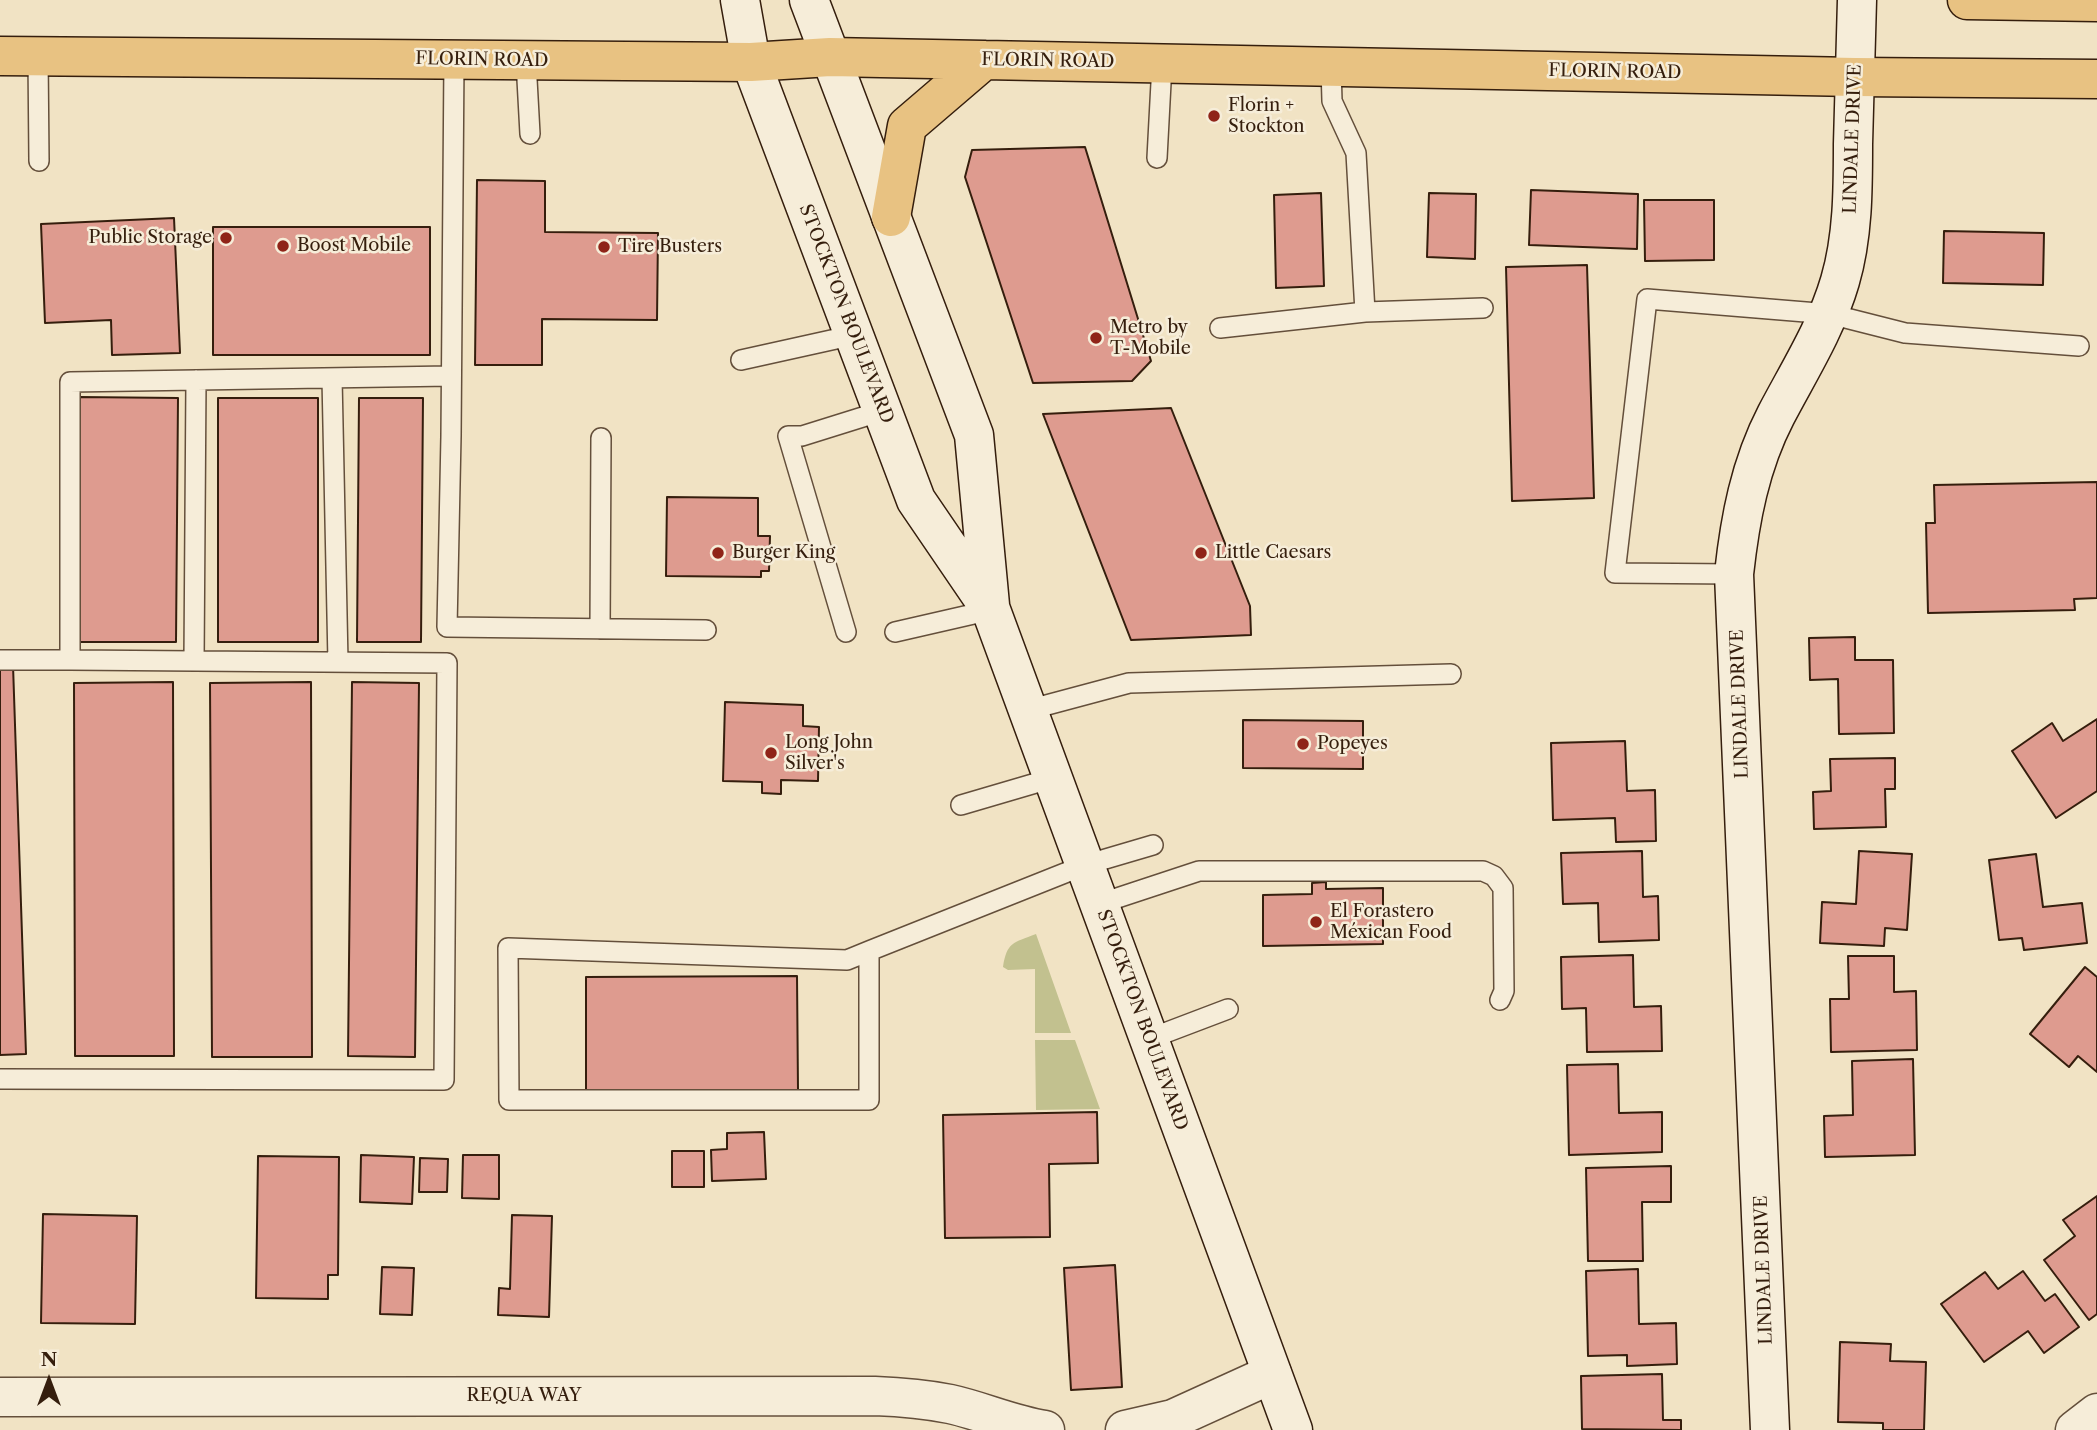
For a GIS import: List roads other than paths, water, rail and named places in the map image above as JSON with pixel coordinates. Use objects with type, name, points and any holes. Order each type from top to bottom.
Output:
[{"type":"main road","points":[[1967,0],[2097,2]]},
{"type":"main road","name":"FLORIN ROAD","points":[[0,56],[751,62],[830,57],[1855,77],[2097,79]]},
{"type":"main road","points":[[891,217],[907,126],[984,60]]},
{"type":"street","name":"STOCKTON BOULEVARD","points":[[740,0],[751,62],[916,500],[991,610],[1293,1430]]},
{"type":"street","name":"STOCKTON BOULEVARD","points":[[809,0],[974,435],[991,610]]},
{"type":"street","name":"LINDALE DRIVE","points":[[1770,1430],[1734,574],[1738,533],[1759,454],[1830,314],[1849,242],[1857,0]]},
{"type":"street","points":[[1125,1430],[1173,1419],[1272,1374]]},
{"type":"street","name":"REQUA WAY","points":[[0,1397],[913,1397],[1045,1430]]},
{"type":"street","points":[[2075,1430],[2097,1413]]},
{"type":"lane","points":[[38,56],[39,161]]},
{"type":"lane","points":[[454,60],[447,627],[706,630]]},
{"type":"lane","points":[[526,61],[530,134]]},
{"type":"lane","points":[[1157,158],[1162,64]]},
{"type":"lane","points":[[1331,66],[1332,101],[1356,153],[1365,312]]},
{"type":"lane","points":[[1734,574],[1615,573],[1647,299],[1830,314],[1905,333],[2079,346]]},
{"type":"lane","points":[[1220,328],[1365,312],[1483,308]]},
{"type":"lane","points":[[741,360],[854,335]]},
{"type":"lane","points":[[70,660],[70,382],[450,376]]},
{"type":"lane","points":[[332,378],[338,662]]},
{"type":"lane","points":[[194,661],[196,380]]},
{"type":"lane","points":[[846,632],[788,436],[802,436],[882,411]]},
{"type":"lane","points":[[600,629],[601,438]]},
{"type":"lane","points":[[895,632],[991,610]]},
{"type":"lane","points":[[0,660],[447,663],[444,1080],[0,1079]]},
{"type":"lane","points":[[1028,710],[1129,683],[1451,674]]},
{"type":"lane","points":[[961,805],[1053,778]]},
{"type":"lane","points":[[869,951],[869,1100],[509,1100],[508,948],[847,960],[869,951],[1085,865],[1153,845]]},
{"type":"lane","points":[[1099,904],[1199,871],[1483,871],[1493,876],[1503,888],[1504,992],[1500,1000]]},
{"type":"lane","points":[[1149,1039],[1228,1009]]},
{"type":"place","name":"Florin + Stockton","points":[[1214,116]]},
{"type":"place","name":"Public Storage","points":[[226,238]]},
{"type":"place","name":"Boost Mobile","points":[[283,246]]},
{"type":"place","name":"Tire Busters","points":[[604,247]]},
{"type":"place","name":"Metro by T-Mobile","points":[[1096,338]]},
{"type":"place","name":"Burger King","points":[[718,553]]},
{"type":"place","name":"Little Caesars","points":[[1201,553]]},
{"type":"place","name":"Popeyes","points":[[1303,744]]},
{"type":"place","name":"Long John Silver's","points":[[771,753]]},
{"type":"place","name":"El Forastero Méxican Food","points":[[1316,922]]}]
